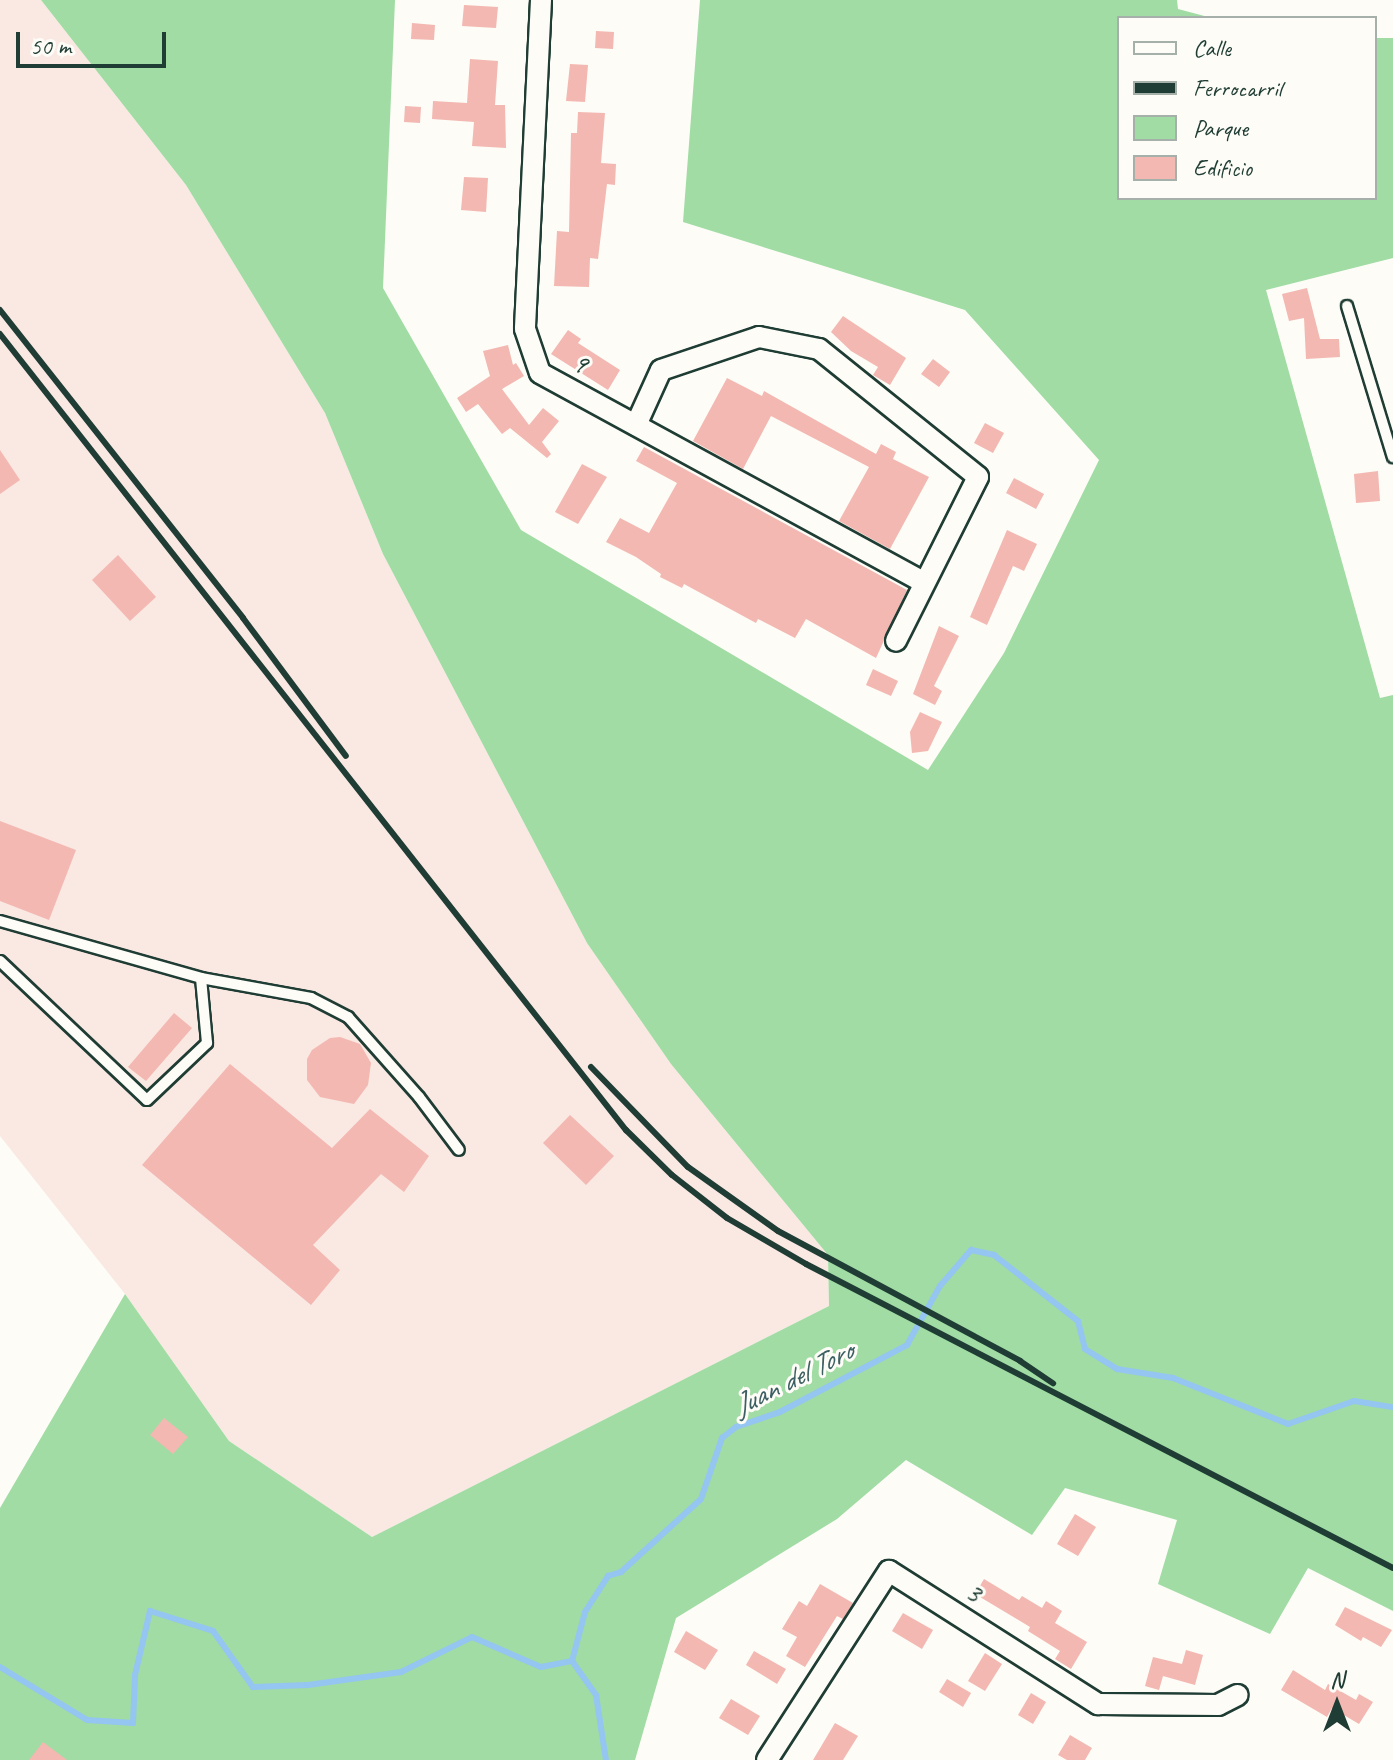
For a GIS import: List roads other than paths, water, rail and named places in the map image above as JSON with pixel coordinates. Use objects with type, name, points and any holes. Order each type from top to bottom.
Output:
[{"type":"street","name":"9","points":[[541,0],[525,329],[540,373],[924,582]]},
{"type":"street","points":[[636,425],[661,370],[759,337],[819,349],[978,477],[896,641]]},
{"type":"street","name":"3","points":[[767,1760],[889,1571],[1098,1704],[1218,1705],[1238,1695]]},
{"type":"lane","points":[[1347,306],[1393,457]]},
{"type":"lane","points":[[0,921],[201,978],[311,998],[348,1017],[419,1097],[459,1150]]},
{"type":"lane","points":[[0,961],[147,1100],[207,1043],[201,978]]},
{"type":"waterway","name":"Juan del Toro","points":[[572,1661],[585,1612],[608,1576],[621,1572],[701,1499],[722,1438],[736,1427],[780,1412],[907,1345],[940,1286],[971,1250],[994,1255],[1078,1321],[1085,1349],[1117,1369],[1173,1378],[1288,1424],[1354,1401],[1393,1407]]},
{"type":"waterway","name":"Juan del Toro","points":[[0,1667],[87,1720],[133,1723],[135,1675],[150,1611],[213,1631],[253,1687],[308,1685],[401,1672],[472,1637],[541,1667],[572,1661]]},
{"type":"waterway","points":[[572,1661],[596,1695],[606,1760]]},
{"type":"railway","points":[[0,310],[243,618],[346,756]]},
{"type":"railway","points":[[0,334],[626,1130],[672,1175],[727,1218],[806,1264],[1393,1568]]},
{"type":"railway","points":[[591,1067],[688,1167],[778,1231],[1020,1361],[1053,1383]]}]
